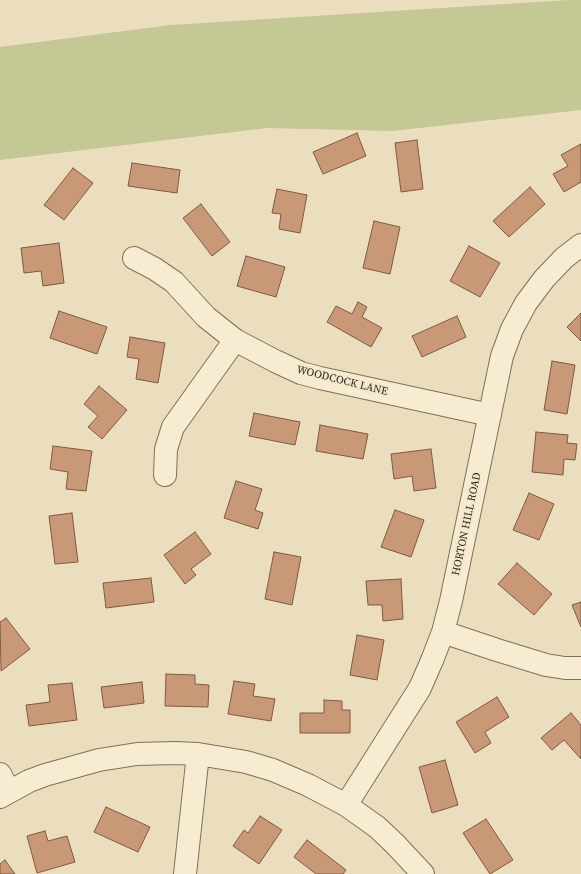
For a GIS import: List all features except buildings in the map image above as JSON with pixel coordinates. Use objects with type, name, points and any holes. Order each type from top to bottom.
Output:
[{"type":"street","name":"HORTON HILL ROAD","points":[[346,805],[420,688],[444,632],[502,356],[512,329],[526,303],[544,279],[564,258],[581,245]]},
{"type":"street","name":"WOODCOCK LANE","points":[[134,258],[155,269],[174,282],[206,317],[235,340],[301,373],[490,415]]},
{"type":"street","points":[[165,475],[166,449],[174,427],[235,340]]},
{"type":"street","points":[[444,632],[546,665],[565,668],[581,668]]},
{"type":"street","points":[[3,787],[98,760],[137,754],[175,752],[198,754],[246,762],[274,770],[308,785],[346,805],[395,844],[423,874]]},
{"type":"street","points":[[186,874],[198,754]]},
{"type":"green space","points":[[581,0],[581,110],[392,131],[267,128],[0,160],[0,47],[171,25]]}]
